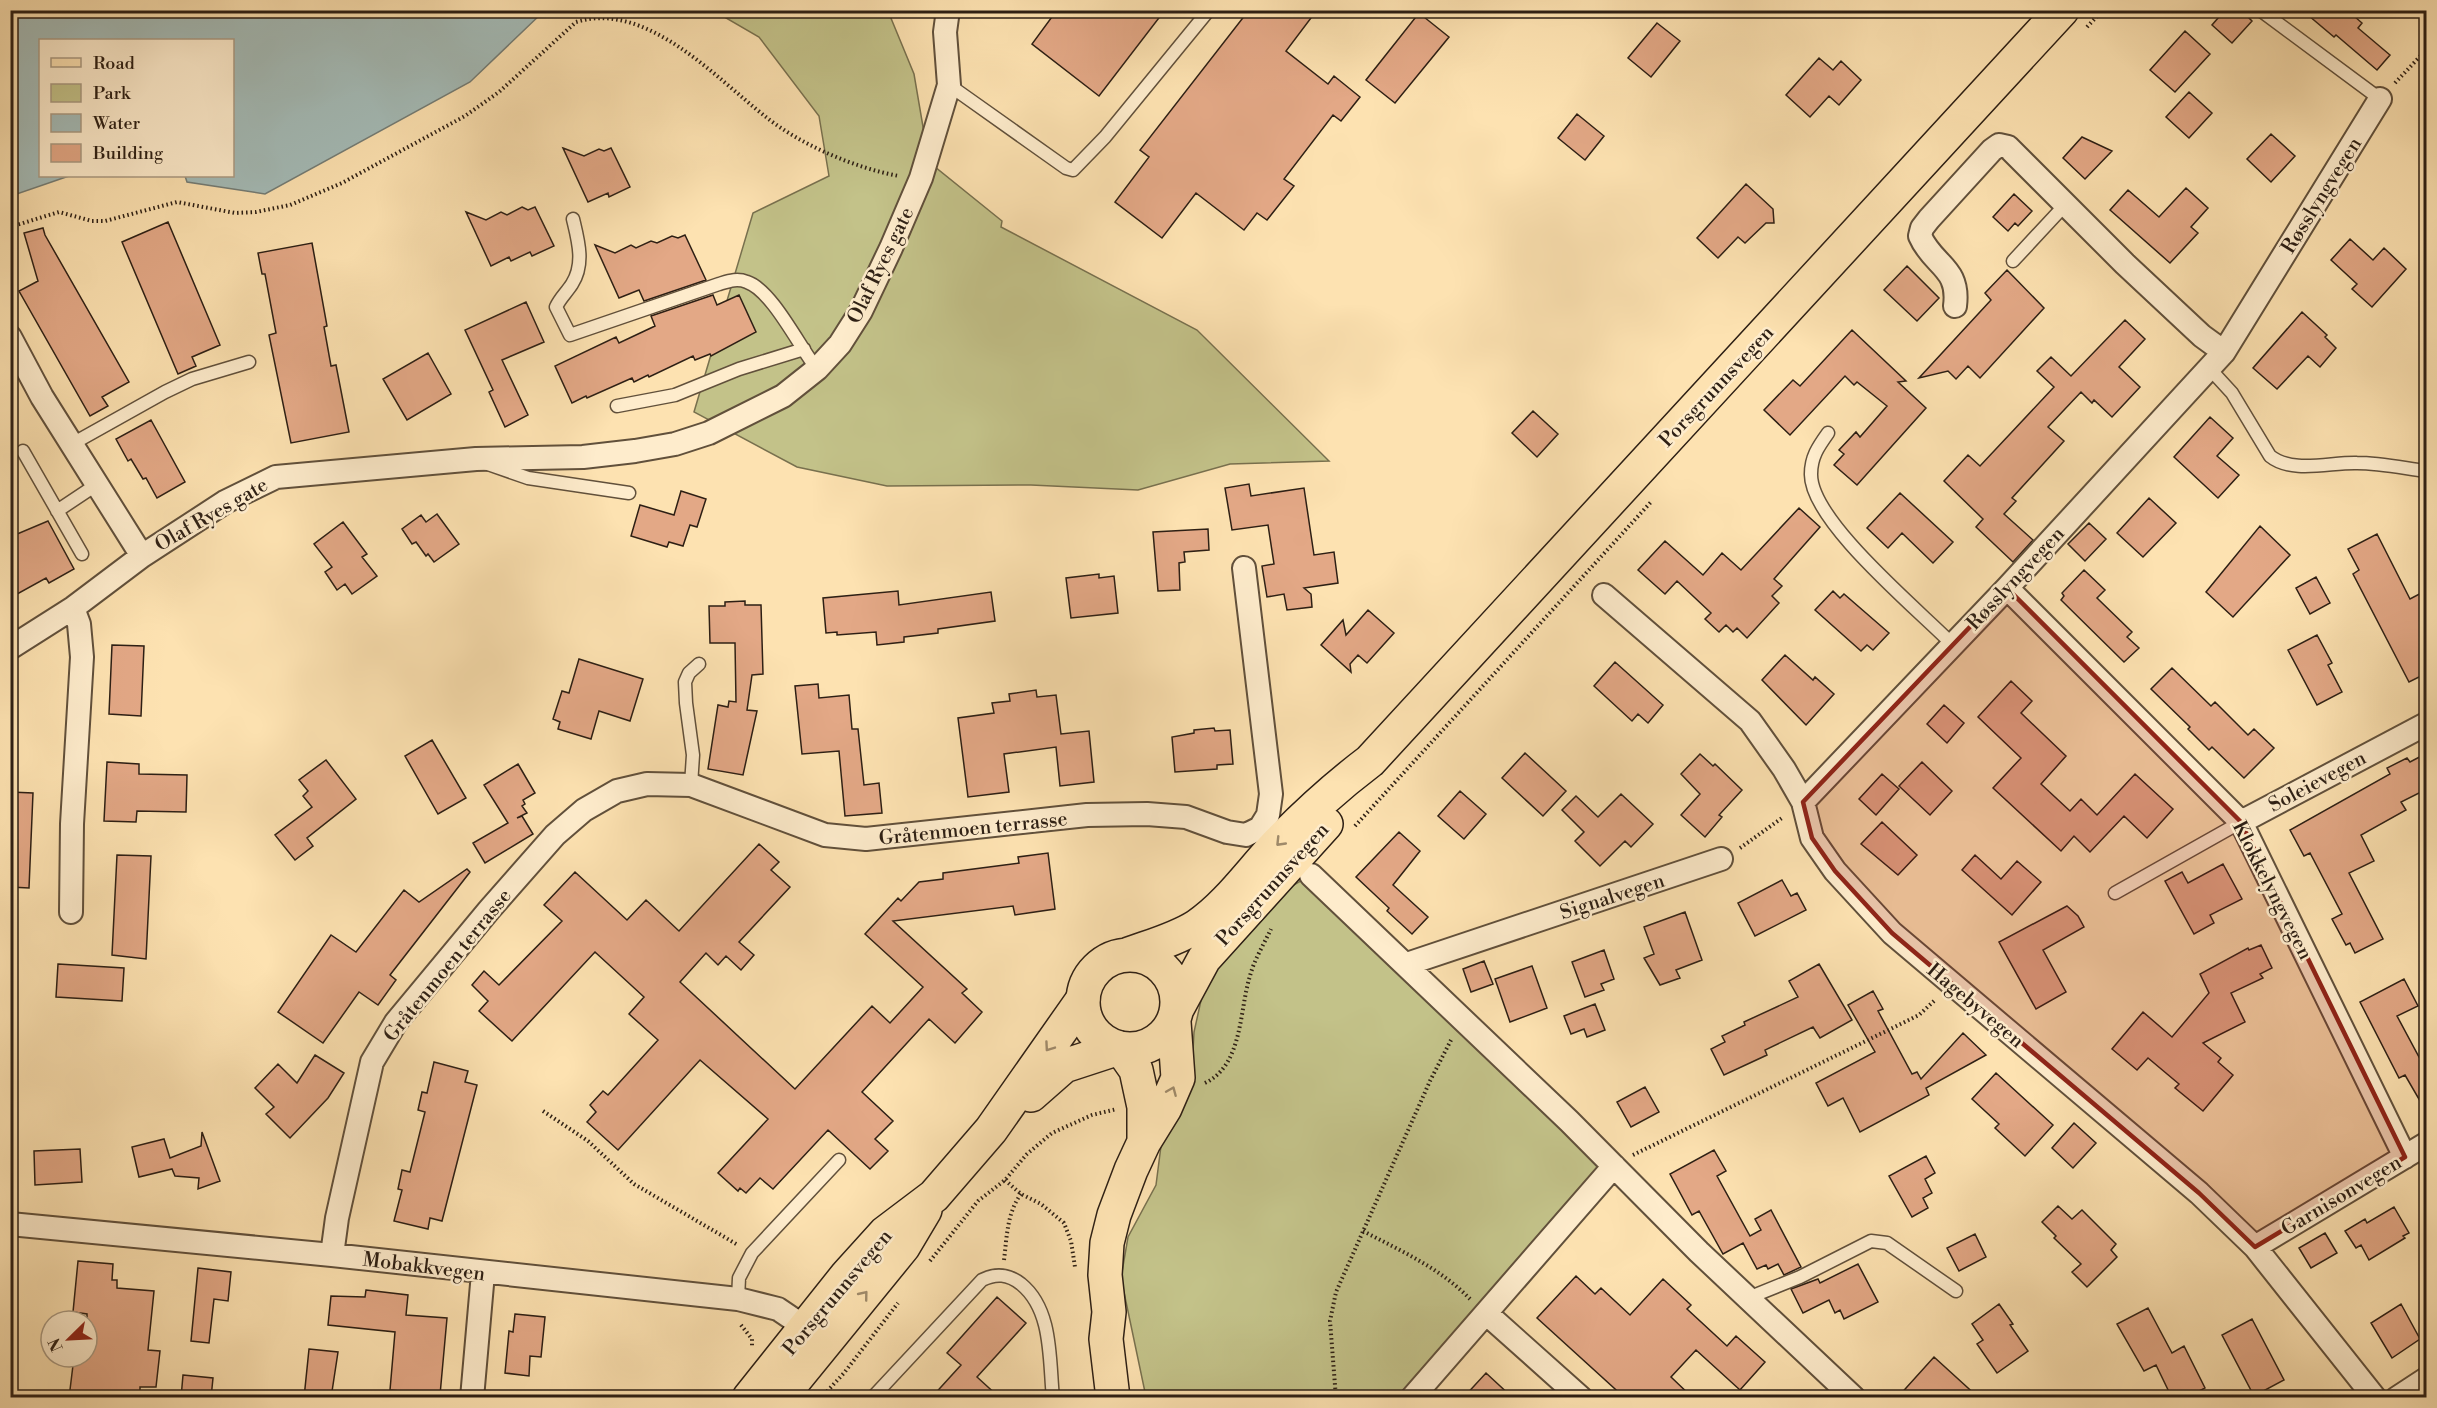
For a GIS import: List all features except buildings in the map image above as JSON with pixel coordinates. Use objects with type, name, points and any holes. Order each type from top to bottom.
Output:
[{"type":"main road","name":"Porsgrunnsvegen","points":[[749,1398],[816,1335],[903,1247],[934,1196],[991,1130],[1083,999],[1092,973],[1102,963],[1114,957],[1128,954],[1197,926],[1227,899],[1277,844],[1336,786],[1370,761],[2065,17]]},
{"type":"main road","name":"Porsgrunnsvegen","points":[[991,1130],[1064,1066],[1120,1049],[1144,1048],[1166,1034],[1204,959],[1351,795],[1370,761]]},
{"type":"main road","points":[[1113,1398],[1106,1339],[1109,1312],[1105,1275],[1107,1243],[1114,1215],[1144,1142],[1165,1108],[1178,1078],[1174,982],[1166,970],[1155,961],[1128,954]]},
{"type":"main road","points":[[1083,999],[1084,1013],[1090,1028],[1107,1044],[1120,1049],[1136,1070],[1144,1107],[1144,1142]]},
{"type":"main road","points":[[1109,1312],[1119,1335],[1134,1398]]},
{"type":"main road","name":"Porsgrunnsvegen","points":[[780,1398],[816,1335]]},
{"type":"street","name":"Olaf Ryes gate","points":[[10,648],[73,608],[142,556],[225,502],[276,477],[476,459],[583,457],[675,444],[708,433],[774,401],[817,369],[840,344],[861,311],[921,178],[949,85],[945,32],[948,10]]},
{"type":"street","name":"Røsslyngvegen","points":[[1803,802],[2007,588],[2217,360],[2380,99]]},
{"type":"street","points":[[1955,306],[1957,290],[1955,285],[1949,273],[1923,244],[1920,237],[1922,228],[1999,145],[2008,147],[2202,336],[2217,360]]},
{"type":"street","points":[[10,337],[42,396],[142,556]]},
{"type":"street","name":"Gråtenmoen terrasse","points":[[332,1255],[337,1218],[372,1062],[396,1022],[496,901],[555,835],[584,810],[617,791],[647,784],[691,784],[825,835],[866,840],[1087,815],[1147,814],[1186,817],[1227,832],[1246,835],[1260,828],[1268,815],[1270,794],[1244,568]]},
{"type":"street","name":"Klokkelyngvegen","points":[[2007,588],[2241,822],[2405,1157]]},
{"type":"street","name":"Hagebyvegen","points":[[1604,595],[1750,721],[1784,769],[1803,802],[1812,838],[1835,871],[1892,933],[2199,1193],[2254,1247],[2375,1398]]},
{"type":"street","points":[[71,912],[72,824],[82,657],[79,624],[73,608]]},
{"type":"street","name":"Soleievegen","points":[[2241,822],[2427,724]]},
{"type":"street","name":"Signalvegen","points":[[1407,964],[1721,860]]},
{"type":"street","points":[[1311,874],[1407,964],[1648,1202],[1854,1398]]},
{"type":"street","name":"Garnisonvegen","points":[[2254,1247],[2427,1144]]},
{"type":"street","points":[[1412,1398],[1614,1166]]},
{"type":"street","name":"Mobakkvegen","points":[[10,1224],[332,1255],[483,1273],[737,1309],[778,1309],[816,1335]]},
{"type":"street","points":[[472,1398],[483,1273]]},
{"type":"street","points":[[1486,1314],[1581,1398]]},
{"type":"street","points":[[2397,1398],[2427,1379]]},
{"type":"lane","points":[[949,85],[1066,168],[1073,170],[1106,137],[1192,34],[1209,10]]},
{"type":"lane","points":[[2260,10],[2380,99]]},
{"type":"lane","points":[[2013,261],[2065,205]]},
{"type":"lane","points":[[573,219],[579,245],[579,267],[574,282],[556,307],[570,335],[734,280],[754,284],[762,291],[817,369]]},
{"type":"lane","points":[[617,406],[675,395],[739,369],[804,349]]},
{"type":"lane","points":[[2217,360],[2232,393],[2270,456],[2277,462],[2295,465],[2361,463],[2427,471]]},
{"type":"lane","points":[[72,444],[129,410],[192,379],[249,362]]},
{"type":"lane","points":[[1828,433],[1814,452],[1810,476],[1819,503],[1842,537],[1953,645]]},
{"type":"lane","points":[[23,451],[82,554]]},
{"type":"lane","name":"Olaf Ryes gate","points":[[476,459],[498,470],[528,478],[629,493]]},
{"type":"lane","points":[[57,511],[96,485]]},
{"type":"lane","points":[[691,784],[693,755],[685,682],[689,673],[699,664]]},
{"type":"lane","name":"Soleievegen","points":[[2115,893],[2241,822]]},
{"type":"lane","points":[[737,1309],[739,1278],[752,1253],[839,1160]]},
{"type":"lane","points":[[1748,1298],[1800,1277],[1871,1241],[1887,1243],[1956,1291]]},
{"type":"lane","points":[[872,1398],[982,1280],[992,1275],[1014,1279],[1029,1291],[1041,1310],[1046,1330],[1053,1398]]},
{"type":"path","points":[[2065,17],[2103,10]]},
{"type":"path","points":[[10,227],[59,212],[98,222],[177,202],[235,213],[256,212],[290,205],[342,183],[465,116],[499,92],[576,22],[588,15],[605,12]]},
{"type":"path","points":[[658,27],[678,41],[766,117],[800,139],[853,163],[879,171],[921,178]]},
{"type":"path","points":[[2380,99],[2427,50]]},
{"type":"path","points":[[1351,831],[1654,498]]},
{"type":"path","points":[[1721,860],[1760,836],[1803,802]]},
{"type":"path","points":[[1197,1087],[1213,1080],[1225,1068],[1234,1052],[1250,973],[1272,927]]},
{"type":"path","points":[[1614,1166],[1648,1146],[1918,1015],[1952,985]]},
{"type":"path","points":[[1336,1398],[1331,1348],[1332,1306],[1435,1072],[1463,1019]]},
{"type":"path","points":[[925,1268],[978,1201],[1005,1180],[1027,1154],[1052,1132],[1092,1115],[1120,1108]]},
{"type":"path","points":[[543,1111],[588,1141],[633,1184],[752,1253]]},
{"type":"path","points":[[1005,1180],[1021,1194],[1041,1204],[1064,1223],[1071,1241],[1076,1273]]},
{"type":"path","points":[[1002,1275],[1010,1214],[1021,1194]]},
{"type":"path","points":[[1363,1232],[1453,1281],[1486,1314]]},
{"type":"path","points":[[821,1398],[851,1364],[904,1294]]},
{"type":"path","points":[[737,1309],[752,1340],[752,1353]]},
{"type":"highlighted area","points":[[2007,588],[2241,822],[2405,1157],[2255,1247],[2199,1193],[1892,933],[1835,871],[1812,838],[1803,802]]},
{"type":"green space","points":[[714,11],[888,11],[914,74],[929,162],[1002,221],[1001,227],[1197,330],[1329,461],[1230,464],[1138,490],[1031,485],[887,486],[797,467],[694,412],[753,213],[829,176],[819,116],[759,37]]},
{"type":"green space","points":[[1311,875],[1614,1166],[1401,1397],[1146,1397],[1121,1278],[1128,1237],[1156,1185],[1161,1146],[1192,1069],[1194,1032],[1206,978],[1271,898]]},
{"type":"water","points":[[11,10],[544,11],[470,82],[265,194],[187,182],[185,177],[234,177],[234,39],[39,39],[39,177],[66,177],[11,196]]}]
